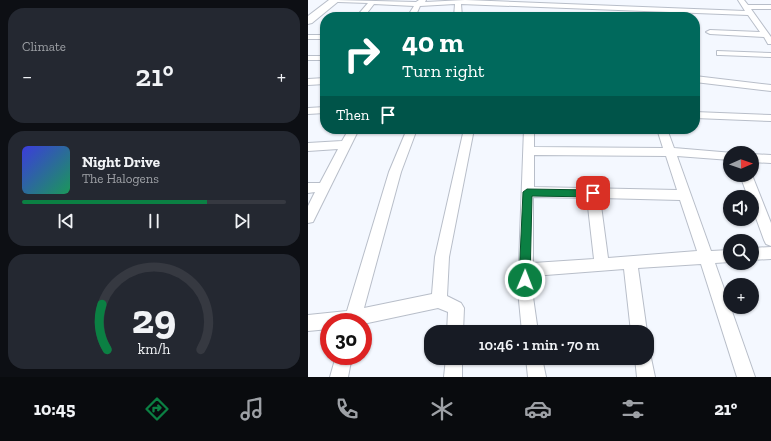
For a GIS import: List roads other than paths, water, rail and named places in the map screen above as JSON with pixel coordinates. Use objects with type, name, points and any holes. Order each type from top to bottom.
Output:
[{"type":"main road","points":[[320,12],[335,0]]},
{"type":"main road","points":[[331,12],[346,0]]},
{"type":"main road","points":[[308,22],[320,12]]},
{"type":"main road","points":[[308,32],[320,21]]},
{"type":"street","points":[[338,0],[420,2],[460,1],[648,12]]},
{"type":"street","points":[[741,0],[769,37]]},
{"type":"street","points":[[364,12],[373,1]]},
{"type":"street","points":[[458,12],[460,1]]},
{"type":"street","points":[[414,12],[420,2]]},
{"type":"street","points":[[700,13],[771,7]]},
{"type":"street","points":[[710,32],[769,37]]},
{"type":"street","points":[[308,37],[320,36]]},
{"type":"street","points":[[720,53],[771,55]]},
{"type":"street","points":[[308,58],[320,58]]},
{"type":"street","points":[[700,80],[771,88]]},
{"type":"street","points":[[308,82],[320,81]]},
{"type":"street","points":[[308,111],[320,110]]},
{"type":"street","points":[[700,115],[771,118]]},
{"type":"street","points":[[308,218],[352,134]]},
{"type":"street","points":[[355,313],[395,172],[410,134]]},
{"type":"street","points":[[439,300],[442,257],[468,134]]},
{"type":"street","points":[[528,134],[525,290],[529,325]]},
{"type":"street","points":[[664,134],[746,377]]},
{"type":"street","points":[[308,147],[346,145]]},
{"type":"street","points":[[528,151],[670,152],[723,156]]},
{"type":"street","points":[[759,158],[771,159]]},
{"type":"street","points":[[749,182],[771,240]]},
{"type":"street","points":[[308,188],[324,187]]},
{"type":"street","points":[[527,192],[685,195]]},
{"type":"street","points":[[593,193],[602,264]]},
{"type":"street","points":[[759,254],[771,253]]},
{"type":"street","points":[[525,270],[723,256]]},
{"type":"street","points":[[630,262],[639,325]]},
{"type":"street","points":[[372,316],[439,300],[456,308],[455,325]]},
{"type":"street","points":[[308,323],[320,322]]},
{"type":"street","points":[[339,377],[342,365]]},
{"type":"street","points":[[453,377],[454,365]]},
{"type":"street","points":[[535,365],[537,377]]},
{"type":"street","points":[[644,365],[646,377]]}]
